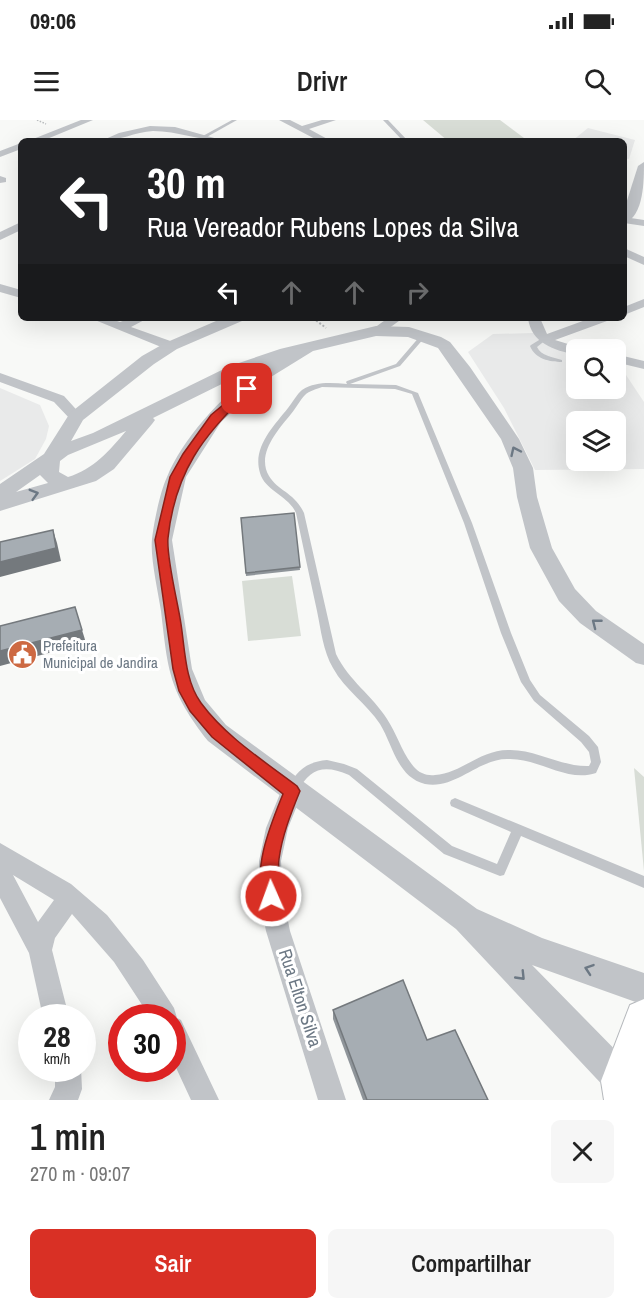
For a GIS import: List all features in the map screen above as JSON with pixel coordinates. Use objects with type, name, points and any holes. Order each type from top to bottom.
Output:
[{"type":"main road","points":[[630,1094],[644,1019]]},
{"type":"street","points":[[41,138],[88,120]]},
{"type":"street","points":[[283,120],[321,138]]},
{"type":"street","points":[[304,128],[332,120]]},
{"type":"street","points":[[113,138],[133,129],[151,126],[208,138]]},
{"type":"street","points":[[0,154],[18,147]]},
{"type":"street","points":[[627,216],[633,208],[644,166]]},
{"type":"street","points":[[633,208],[644,220]]},
{"type":"street","points":[[627,220],[644,220]]},
{"type":"street","points":[[0,237],[18,227]]},
{"type":"street","points":[[627,253],[644,262]]},
{"type":"street","points":[[0,288],[18,293]]},
{"type":"street","points":[[627,309],[644,303]]},
{"type":"street","points":[[106,321],[171,346]]},
{"type":"street","points":[[122,326],[134,321]]},
{"type":"street","points":[[68,484],[58,481],[49,473],[51,458],[73,422],[133,371],[171,346],[229,321]]},
{"type":"street","points":[[376,331],[392,321]]},
{"type":"street","points":[[534,321],[536,330],[544,339],[566,348]]},
{"type":"street","points":[[544,339],[595,321]]},
{"type":"street","points":[[0,494],[62,451],[91,441],[206,383],[259,360],[339,338],[376,331],[409,332],[444,345],[510,439],[523,468],[527,497],[541,548],[567,595],[588,617],[644,656]]},
{"type":"street","points":[[307,348],[268,371],[215,418],[189,454],[176,477],[162,540],[180,669],[187,691],[208,723],[292,791],[466,919],[630,1094]]},
{"type":"street","points":[[626,361],[644,365]]},
{"type":"street","points":[[0,377],[59,399],[73,422],[104,453],[107,465]]},
{"type":"street","points":[[206,383],[225,387],[233,401]]},
{"type":"street","points":[[183,395],[207,399],[212,403],[215,418]]},
{"type":"street","points":[[0,504],[89,477],[107,465],[155,410]]},
{"type":"street","name":"Rua Elton Silva","points":[[292,791],[277,828],[270,861],[271,896],[278,932],[332,1100]]},
{"type":"street","points":[[0,854],[70,898],[105,931],[130,961],[157,1004]]},
{"type":"street","points":[[0,874],[40,950],[53,1004]]},
{"type":"street","points":[[40,950],[45,932],[70,898]]},
{"type":"street","points":[[466,919],[537,952],[644,989]]},
{"type":"street","points":[[186,1058],[206,1100]]},
{"type":"street","points":[[63,1100],[69,1089],[69,1082]]},
{"type":"lane","points":[[204,137],[235,120]]},
{"type":"lane","points":[[385,120],[402,138]]},
{"type":"lane","points":[[336,385],[396,387],[415,393],[468,523],[506,633],[526,682],[537,698],[585,739],[595,756],[596,762],[592,770],[579,772],[563,769],[524,756],[507,754],[491,757],[442,778],[432,780],[418,777],[410,770],[383,720],[339,673],[331,654],[300,513],[296,504],[270,483],[262,465],[267,440],[304,392],[321,385],[336,385],[359,380],[398,365],[423,336]]},
{"type":"lane","points":[[544,339],[533,346],[535,351],[544,357],[560,361]]},
{"type":"lane","points":[[292,791],[301,775],[309,768],[321,763],[337,764],[353,771],[448,850],[500,871],[517,831]]},
{"type":"lane","points":[[455,803],[517,831],[644,882]]},
{"type":"shaded area","points":[[423,120],[500,120],[524,138],[444,138]]},
{"type":"shaded area","points":[[588,128],[635,140],[629,159],[627,159],[627,138],[576,138]]},
{"type":"shaded area","points":[[533,333],[566,348],[566,399],[626,399],[626,375],[644,402],[644,469],[626,469],[626,411],[566,411],[566,470],[535,470],[504,408],[468,352],[493,334]]},
{"type":"shaded area","points":[[0,388],[40,405],[49,426],[46,439],[35,459],[0,481]]},
{"type":"shaded area","points":[[292,576],[301,636],[248,641],[242,581]]},
{"type":"shaded area","points":[[634,768],[644,777],[644,871]]},
{"type":"building","points":[[294,513],[300,567],[246,573],[241,518]]},
{"type":"building","points":[[53,530],[56,548],[0,562],[0,542]]},
{"type":"building","points":[[75,607],[82,630],[0,651],[0,626]]},
{"type":"building","points":[[403,980],[427,1040],[455,1030],[488,1100],[367,1100],[333,1010]]},
{"type":"place","name":"Prefeitura Municipal de Jandira","points":[[22,655]]},
{"type":"route","points":[[247,389],[215,418],[189,454],[176,477],[162,540],[180,669],[187,691],[196,707],[217,733],[292,791],[277,828],[270,861],[271,896]]}]
